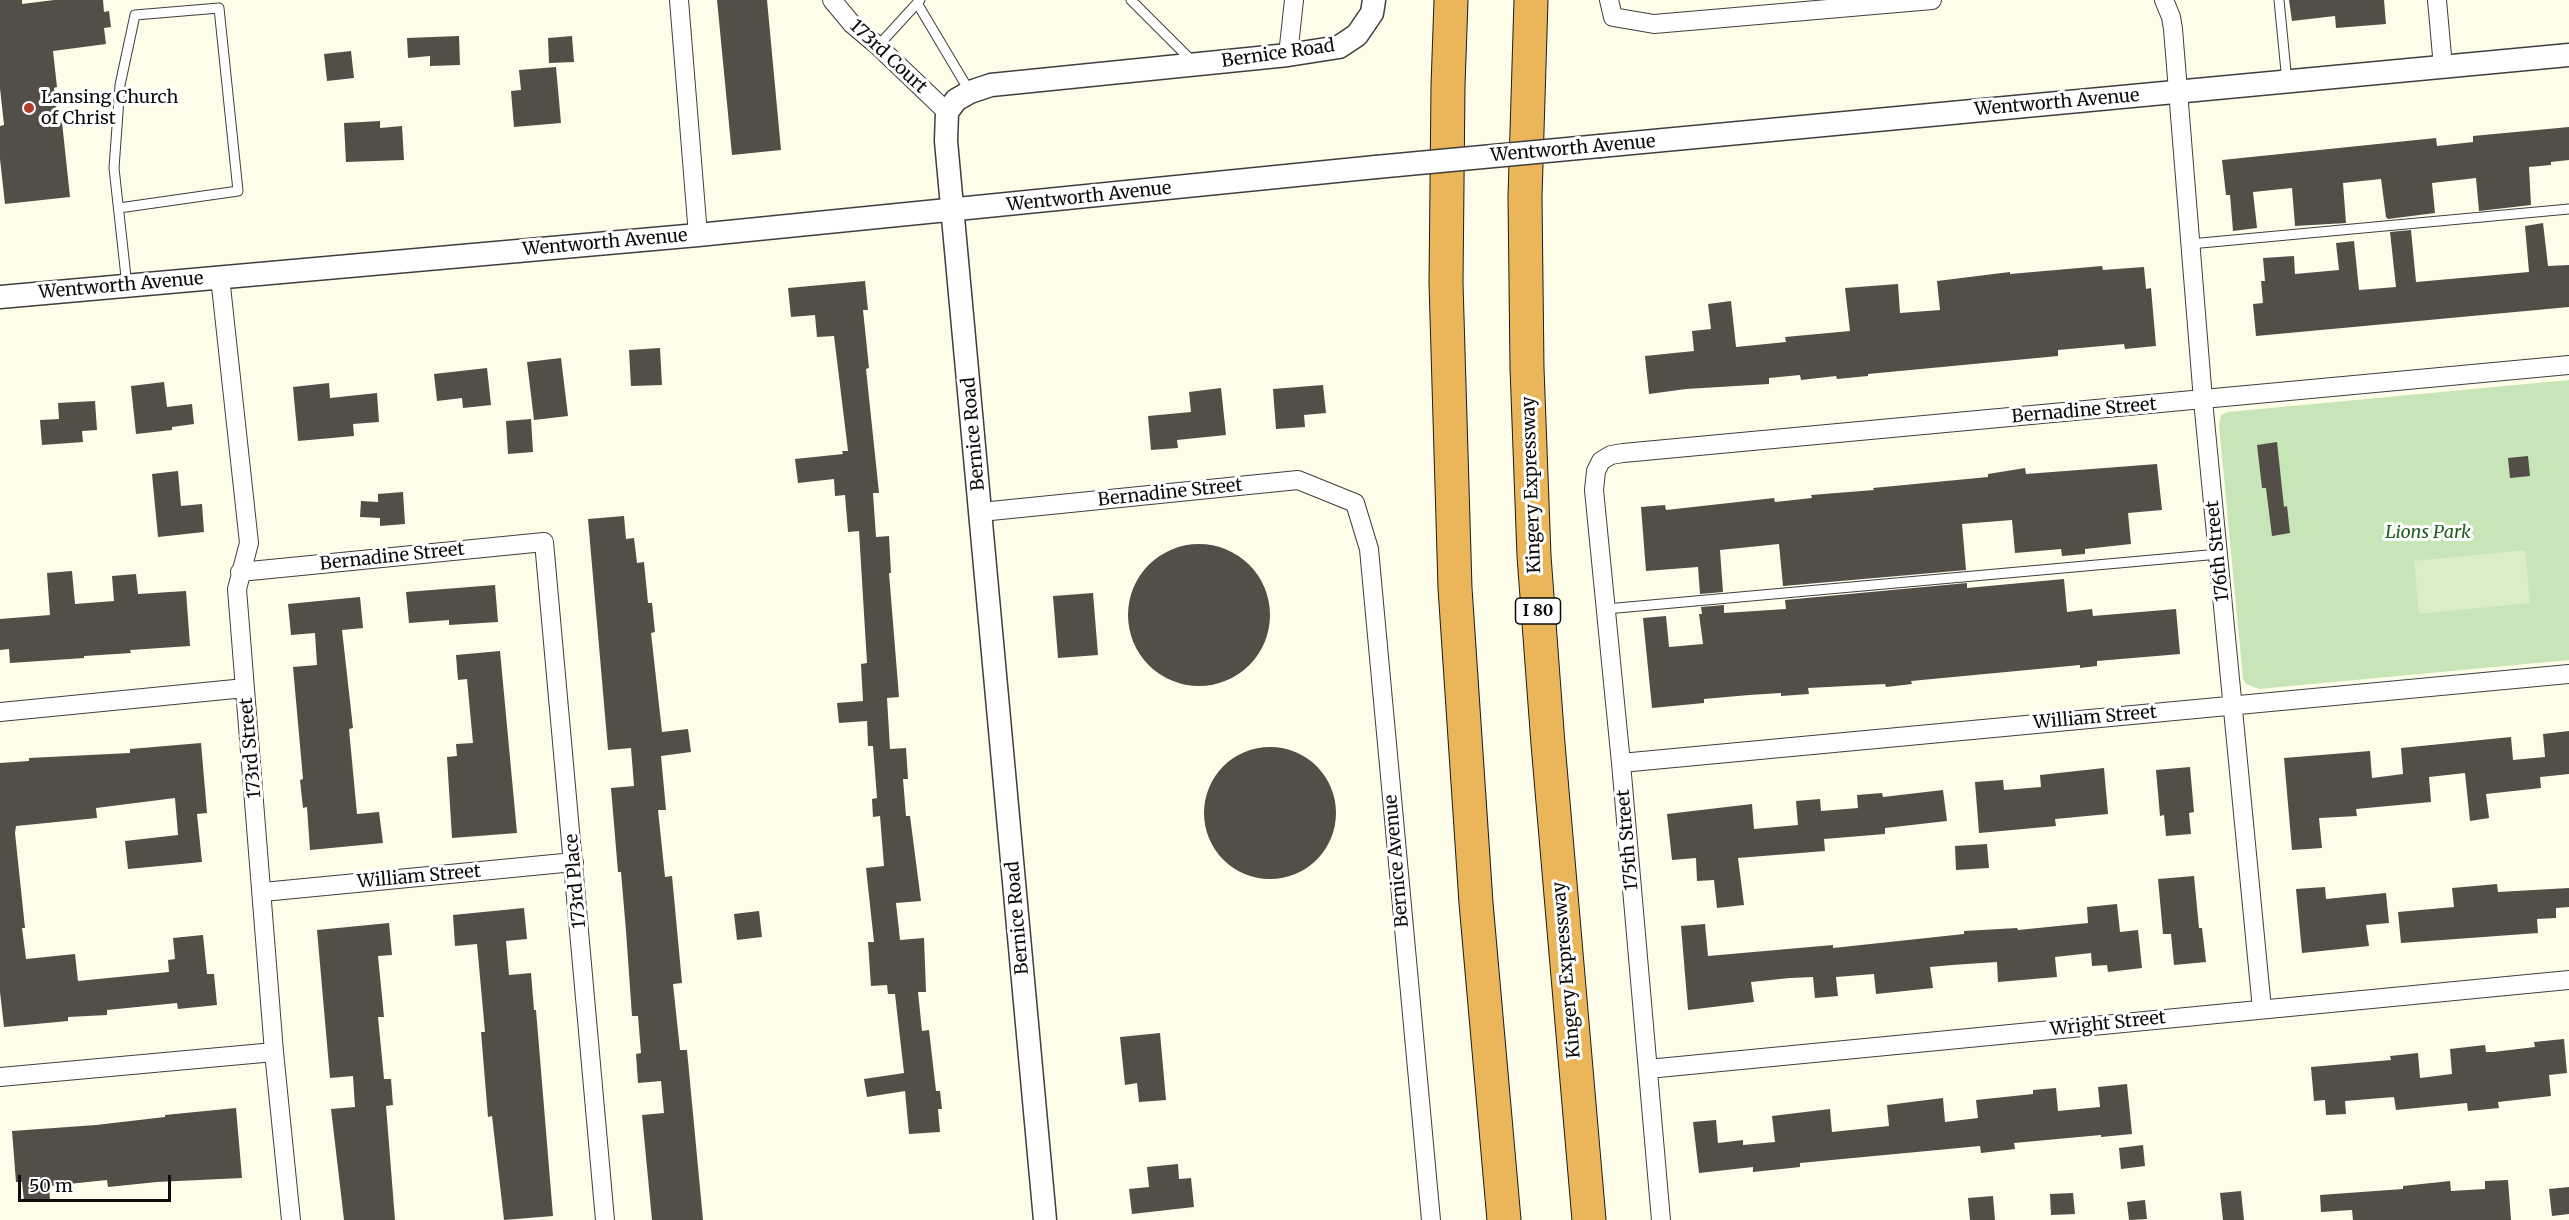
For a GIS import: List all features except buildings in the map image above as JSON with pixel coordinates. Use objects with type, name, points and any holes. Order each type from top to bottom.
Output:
[{"type":"highway","points":[[1451,0],[1446,283],[1455,588],[1475,891],[1504,1220]]},
{"type":"highway","name":"Kingery Expressway","points":[[1530,0],[1525,197],[1527,368],[1534,556],[1589,1220]]},
{"type":"street","points":[[679,0],[698,235]]},
{"type":"street","name":"173rd Court","points":[[832,0],[852,24],[947,112]]},
{"type":"street","points":[[1288,55],[1294,0]]},
{"type":"street","name":"Bernice Road","points":[[1045,1220],[946,141],[947,112],[956,100],[970,92],[991,86],[1288,55],[1339,47],[1357,35],[1372,13],[1374,0]]},
{"type":"street","points":[[1611,8],[1654,24],[1798,6],[1932,0]]},
{"type":"street","points":[[2164,0],[2171,17],[2178,92]]},
{"type":"street","points":[[2437,0],[2443,67]]},
{"type":"street","name":"Wentworth Avenue","points":[[0,297],[953,211],[1376,167],[2569,55]]},
{"type":"street","name":"176th Street","points":[[2178,92],[2203,400],[2262,1009]]},
{"type":"street","name":"173rd Street","points":[[220,277],[249,543],[237,589],[274,1052],[291,1220]]},
{"type":"street","name":"Bernadine Street","points":[[1602,461],[1611,455],[1623,453],[2569,365]]},
{"type":"street","name":"175th Street","points":[[1602,461],[1596,471],[1594,490],[1621,763],[1661,1220]]},
{"type":"street","name":"Bernadine Street","points":[[981,512],[1298,480],[1355,503]]},
{"type":"street","name":"Bernice Avenue","points":[[1355,503],[1369,549],[1431,1220]]},
{"type":"street","name":"Bernadine Street","points":[[240,572],[544,542]]},
{"type":"street","name":"173rd Place","points":[[544,542],[605,1220]]},
{"type":"street","name":"William Street","points":[[1621,763],[2569,674]]},
{"type":"street","points":[[0,712],[245,688]]},
{"type":"street","name":"William Street","points":[[263,892],[574,862]]},
{"type":"street","name":"Wright Street","points":[[1648,1069],[2569,980]]},
{"type":"street","points":[[0,1077],[274,1052]]},
{"type":"lane","points":[[1131,0],[1196,65]]},
{"type":"lane","points":[[2279,0],[2287,82]]},
{"type":"lane","points":[[878,46],[919,1],[970,92]]},
{"type":"lane","points":[[119,208],[238,191],[219,8],[135,15],[120,85],[114,168],[127,286]]},
{"type":"lane","points":[[2190,244],[2569,209]]},
{"type":"lane","points":[[1606,609],[2218,554]]},
{"type":"green space","name":"Lions Park","points":[[2569,380],[2569,660],[2259,689],[2246,684],[2243,679],[2219,425],[2221,415],[2228,412]]},
{"type":"green space","points":[[2525,550],[2530,603],[2419,614],[2414,561]]},
{"type":"place","name":"Lansing Church of Christ","points":[[29,108]]}]
